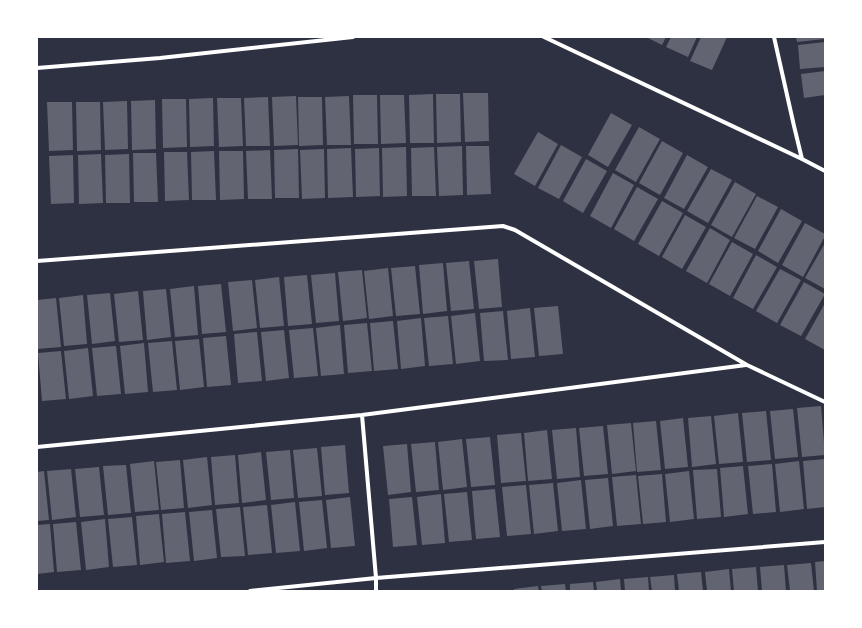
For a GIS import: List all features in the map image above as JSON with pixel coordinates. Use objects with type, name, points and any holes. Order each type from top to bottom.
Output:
[{"type":"street","points":[[37,68],[160,58],[353,37]]},
{"type":"street","points":[[544,37],[825,171]]},
{"type":"street","points":[[774,37],[802,159]]},
{"type":"street","points":[[37,261],[503,226],[515,230],[747,365],[825,402]]},
{"type":"street","points":[[37,448],[362,415],[747,365]]},
{"type":"street","points":[[362,415],[376,591]]},
{"type":"street","points":[[250,591],[376,578],[825,542]]},
{"type":"building","points":[[646,37],[666,37],[662,45]]},
{"type":"building","points":[[671,37],[697,37],[688,57],[666,47]]},
{"type":"building","points":[[701,37],[727,37],[712,70],[690,61]]},
{"type":"building","points":[[796,37],[825,37],[825,39],[797,42]]},
{"type":"building","points":[[825,42],[825,67],[800,69],[798,45]]},
{"type":"building","points":[[825,71],[825,95],[804,98],[801,74]]},
{"type":"building","points":[[463,93],[488,93],[489,141],[465,142]]},
{"type":"building","points":[[433,94],[434,143],[410,143],[409,95]]},
{"type":"building","points":[[436,94],[460,94],[461,142],[437,143]]},
{"type":"building","points":[[353,95],[377,95],[378,144],[354,144]]},
{"type":"building","points":[[380,95],[404,95],[406,143],[381,144]]},
{"type":"building","points":[[296,96],[298,145],[274,146],[272,97]]},
{"type":"building","points":[[349,96],[351,145],[327,145],[325,97]]},
{"type":"building","points":[[268,97],[270,146],[246,146],[244,98]]},
{"type":"building","points":[[298,97],[322,97],[323,145],[299,146]]},
{"type":"building","points":[[213,98],[214,146],[190,147],[189,99]]},
{"type":"building","points":[[217,98],[241,98],[243,146],[219,147]]},
{"type":"building","points":[[162,99],[186,99],[187,147],[163,148]]},
{"type":"building","points":[[155,100],[156,149],[132,150],[131,101]]},
{"type":"building","points":[[127,101],[128,149],[105,150],[103,102]]},
{"type":"building","points":[[47,102],[72,102],[73,150],[49,151]]},
{"type":"building","points":[[76,102],[100,102],[101,150],[77,151]]},
{"type":"building","points":[[611,113],[632,125],[608,167],[588,155]]},
{"type":"building","points":[[639,127],[660,139],[636,182],[615,170]]},
{"type":"building","points":[[538,132],[558,144],[535,186],[514,174]]},
{"type":"building","points":[[662,141],[683,153],[660,195],[639,183]]},
{"type":"building","points":[[561,145],[582,157],[559,199],[538,188]]},
{"type":"building","points":[[462,146],[463,195],[439,196],[437,147]]},
{"type":"building","points":[[466,146],[489,146],[491,194],[467,195]]},
{"type":"building","points":[[406,147],[407,196],[383,197],[382,148]]},
{"type":"building","points":[[434,147],[436,196],[412,196],[411,148]]},
{"type":"building","points":[[351,148],[353,197],[328,198],[327,149]]},
{"type":"building","points":[[379,148],[380,196],[356,197],[355,149]]},
{"type":"building","points":[[298,149],[299,198],[275,198],[274,150]]},
{"type":"building","points":[[324,149],[325,198],[302,199],[300,150]]},
{"type":"building","points":[[270,150],[272,199],[248,199],[246,151]]},
{"type":"building","points":[[214,151],[216,200],[192,200],[191,152]]},
{"type":"building","points":[[219,151],[243,151],[244,199],[220,200]]},
{"type":"building","points":[[164,152],[187,152],[189,200],[165,201]]},
{"type":"building","points":[[133,153],[156,153],[158,202],[134,202]]},
{"type":"building","points":[[101,154],[103,203],[79,204],[78,155]]},
{"type":"building","points":[[129,154],[130,203],[106,203],[105,155]]},
{"type":"building","points":[[73,155],[74,203],[51,204],[49,156]]},
{"type":"building","points":[[687,155],[708,167],[684,209],[664,198]]},
{"type":"building","points":[[586,159],[607,171],[583,213],[563,201]]},
{"type":"building","points":[[711,169],[732,180],[708,223],[687,211]]},
{"type":"building","points":[[613,173],[634,185],[611,228],[590,216]]},
{"type":"building","points":[[735,182],[756,194],[732,237],[711,225]]},
{"type":"building","points":[[637,187],[658,199],[634,241],[614,229]]},
{"type":"building","points":[[757,196],[778,207],[755,249],[734,238]]},
{"type":"building","points":[[662,201],[683,213],[659,256],[638,244]]},
{"type":"building","points":[[781,209],[802,221],[778,263],[758,251]]},
{"type":"building","points":[[685,215],[706,227],[682,269],[662,257]]},
{"type":"building","points":[[805,223],[825,234],[825,236],[803,277],[782,265]]},
{"type":"building","points":[[710,228],[730,240],[707,283],[686,271]]},
{"type":"building","points":[[732,242],[753,254],[730,296],[709,284]]},
{"type":"building","points":[[825,243],[825,289],[805,278]]},
{"type":"building","points":[[756,255],[777,267],[753,309],[733,298]]},
{"type":"building","points":[[498,259],[502,307],[479,309],[474,261]]},
{"type":"building","points":[[469,261],[474,309],[451,311],[446,263]]},
{"type":"building","points":[[443,263],[447,311],[423,314],[419,265]]},
{"type":"building","points":[[415,266],[420,314],[396,316],[391,268]]},
{"type":"building","points":[[388,268],[393,316],[369,319],[364,271]]},
{"type":"building","points":[[780,269],[801,280],[777,323],[756,311]]},
{"type":"building","points":[[362,270],[367,318],[343,321],[338,272]]},
{"type":"building","points":[[335,273],[339,321],[316,323],[311,275]]},
{"type":"building","points":[[307,275],[312,324],[288,326],[284,277]]},
{"type":"building","points":[[279,277],[284,326],[260,328],[255,280]]},
{"type":"building","points":[[252,280],[257,328],[233,331],[228,282]]},
{"type":"building","points":[[804,282],[825,294],[801,336],[780,325]]},
{"type":"building","points":[[221,284],[226,332],[202,334],[198,286]]},
{"type":"building","points":[[194,286],[198,335],[175,337],[170,289]]},
{"type":"building","points":[[166,289],[171,337],[147,340],[143,291]]},
{"type":"building","points":[[138,291],[143,340],[119,342],[114,294]]},
{"type":"building","points":[[110,293],[115,341],[92,344],[87,295]]},
{"type":"building","points":[[83,295],[87,344],[64,346],[59,298]]},
{"type":"building","points":[[56,298],[61,347],[37,349],[37,300]]},
{"type":"building","points":[[825,303],[825,350],[805,339]]},
{"type":"building","points":[[558,306],[563,354],[539,356],[534,308]]},
{"type":"building","points":[[530,308],[535,357],[511,359],[507,311]]},
{"type":"building","points":[[503,311],[508,360],[484,361],[480,313]]},
{"type":"building","points":[[475,313],[480,361],[456,364],[451,316]]},
{"type":"building","points":[[448,316],[453,364],[429,366],[424,318]]},
{"type":"building","points":[[421,318],[425,366],[401,369],[397,321]]},
{"type":"building","points":[[393,321],[398,369],[374,371],[370,323]]},
{"type":"building","points":[[367,323],[372,371],[348,373],[344,325]]},
{"type":"building","points":[[340,325],[344,374],[321,376],[316,328]]},
{"type":"building","points":[[313,328],[318,376],[294,378],[289,330]]},
{"type":"building","points":[[284,330],[289,378],[266,381],[261,332]]},
{"type":"building","points":[[257,332],[262,381],[238,383],[234,334]]},
{"type":"building","points":[[226,336],[231,385],[207,387],[203,338]]},
{"type":"building","points":[[199,339],[204,387],[180,390],[175,341]]},
{"type":"building","points":[[172,341],[177,390],[153,392],[148,343]]},
{"type":"building","points":[[144,343],[148,392],[125,394],[120,346]]},
{"type":"building","points":[[116,346],[121,394],[97,396],[92,348]]},
{"type":"building","points":[[88,348],[93,396],[69,399],[64,351]]},
{"type":"building","points":[[61,351],[66,399],[42,401],[38,353]]},
{"type":"building","points":[[821,406],[825,455],[802,457],[797,408]]},
{"type":"building","points":[[793,409],[798,457],[775,459],[770,411]]},
{"type":"building","points":[[766,411],[771,460],[747,462],[742,413]]},
{"type":"building","points":[[738,413],[743,462],[719,464],[714,416]]},
{"type":"building","points":[[711,416],[716,464],[692,467],[688,418]]},
{"type":"building","points":[[683,418],[688,467],[665,469],[660,421]]},
{"type":"building","points":[[656,421],[661,470],[637,472],[633,423]]},
{"type":"building","points":[[631,423],[636,471],[612,474],[607,425]]},
{"type":"building","points":[[603,426],[608,474],[584,476],[579,428]]},
{"type":"building","points":[[576,428],[580,477],[557,479],[552,430]]},
{"type":"building","points":[[547,430],[552,479],[528,481],[524,433]]},
{"type":"building","points":[[521,433],[526,481],[501,483],[497,435]]},
{"type":"building","points":[[490,437],[495,485],[471,487],[466,439]]},
{"type":"building","points":[[462,439],[467,487],[443,490],[438,442]]},
{"type":"building","points":[[435,442],[439,490],[416,492],[411,444]]},
{"type":"building","points":[[407,444],[411,492],[388,495],[383,446]]},
{"type":"building","points":[[345,445],[349,493],[325,495],[321,447]]},
{"type":"building","points":[[317,448],[322,496],[298,498],[293,450]]},
{"type":"building","points":[[290,450],[294,498],[271,500],[266,452]]},
{"type":"building","points":[[261,452],[266,500],[242,503],[238,455]]},
{"type":"building","points":[[235,455],[239,503],[215,505],[211,457]]},
{"type":"building","points":[[207,457],[212,505],[188,508],[183,460]]},
{"type":"building","points":[[825,459],[825,507],[807,509],[803,461]]},
{"type":"building","points":[[180,460],[184,508],[161,510],[156,462]]},
{"type":"building","points":[[154,461],[159,510],[135,512],[130,464]]},
{"type":"building","points":[[799,461],[804,509],[780,512],[775,464]]},
{"type":"building","points":[[772,464],[776,512],[753,514],[748,466]]},
{"type":"building","points":[[126,465],[131,513],[108,515],[103,466]]},
{"type":"building","points":[[743,466],[748,514],[724,517],[720,468]]},
{"type":"building","points":[[99,467],[104,515],[80,517],[75,469]]},
{"type":"building","points":[[71,469],[76,517],[52,520],[47,471]]},
{"type":"building","points":[[717,469],[721,517],[697,519],[693,470]]},
{"type":"building","points":[[44,471],[49,520],[37,521],[37,472]]},
{"type":"building","points":[[689,471],[694,519],[670,522],[665,474]]},
{"type":"building","points":[[662,474],[666,522],[643,524],[638,476]]},
{"type":"building","points":[[636,475],[641,524],[617,526],[612,477]]},
{"type":"building","points":[[608,478],[613,526],[590,529],[585,480]]},
{"type":"building","points":[[581,480],[586,529],[562,531],[557,483]]},
{"type":"building","points":[[553,483],[558,531],[534,534],[529,485]]},
{"type":"building","points":[[526,485],[531,534],[507,536],[502,487]]},
{"type":"building","points":[[495,489],[500,537],[476,539],[472,491]]},
{"type":"building","points":[[467,492],[472,540],[449,542],[444,494]]},
{"type":"building","points":[[441,494],[445,543],[422,545],[417,497]]},
{"type":"building","points":[[350,497],[355,546],[331,548],[326,500]]},
{"type":"building","points":[[412,497],[417,545],[393,547],[389,499]]},
{"type":"building","points":[[322,500],[327,548],[304,551],[299,502]]},
{"type":"building","points":[[295,502],[300,551],[276,553],[271,505]]},
{"type":"building","points":[[267,505],[272,553],[248,555],[243,507]]},
{"type":"building","points":[[240,507],[245,556],[221,557],[216,509]]},
{"type":"building","points":[[212,510],[217,558],[194,561],[189,512]]},
{"type":"building","points":[[185,512],[190,561],[166,563],[162,514]]},
{"type":"building","points":[[159,514],[164,562],[140,565],[136,516]]},
{"type":"building","points":[[132,517],[137,565],[113,567],[108,519]]},
{"type":"building","points":[[105,519],[109,567],[86,570],[81,522]]},
{"type":"building","points":[[76,522],[81,570],[57,572],[53,524]]},
{"type":"building","points":[[50,524],[54,572],[37,574],[37,525]]},
{"type":"building","points":[[825,561],[825,591],[817,591],[815,562]]},
{"type":"building","points":[[811,563],[814,591],[790,591],[787,565]]},
{"type":"building","points":[[784,565],[786,591],[762,591],[760,567]]},
{"type":"building","points":[[756,567],[758,591],[734,591],[732,569]]},
{"type":"building","points":[[729,569],[731,591],[707,591],[705,572]]},
{"type":"building","points":[[701,572],[703,591],[679,591],[677,574]]},
{"type":"building","points":[[674,575],[675,591],[652,591],[650,577]]},
{"type":"building","points":[[648,577],[649,591],[625,591],[624,579]]},
{"type":"building","points":[[620,579],[621,591],[597,591],[596,582]]},
{"type":"building","points":[[593,582],[594,591],[570,591],[570,584]]},
{"type":"building","points":[[565,584],[566,591],[542,591],[541,586]]},
{"type":"building","points":[[538,586],[539,591],[514,591],[514,589]]}]
